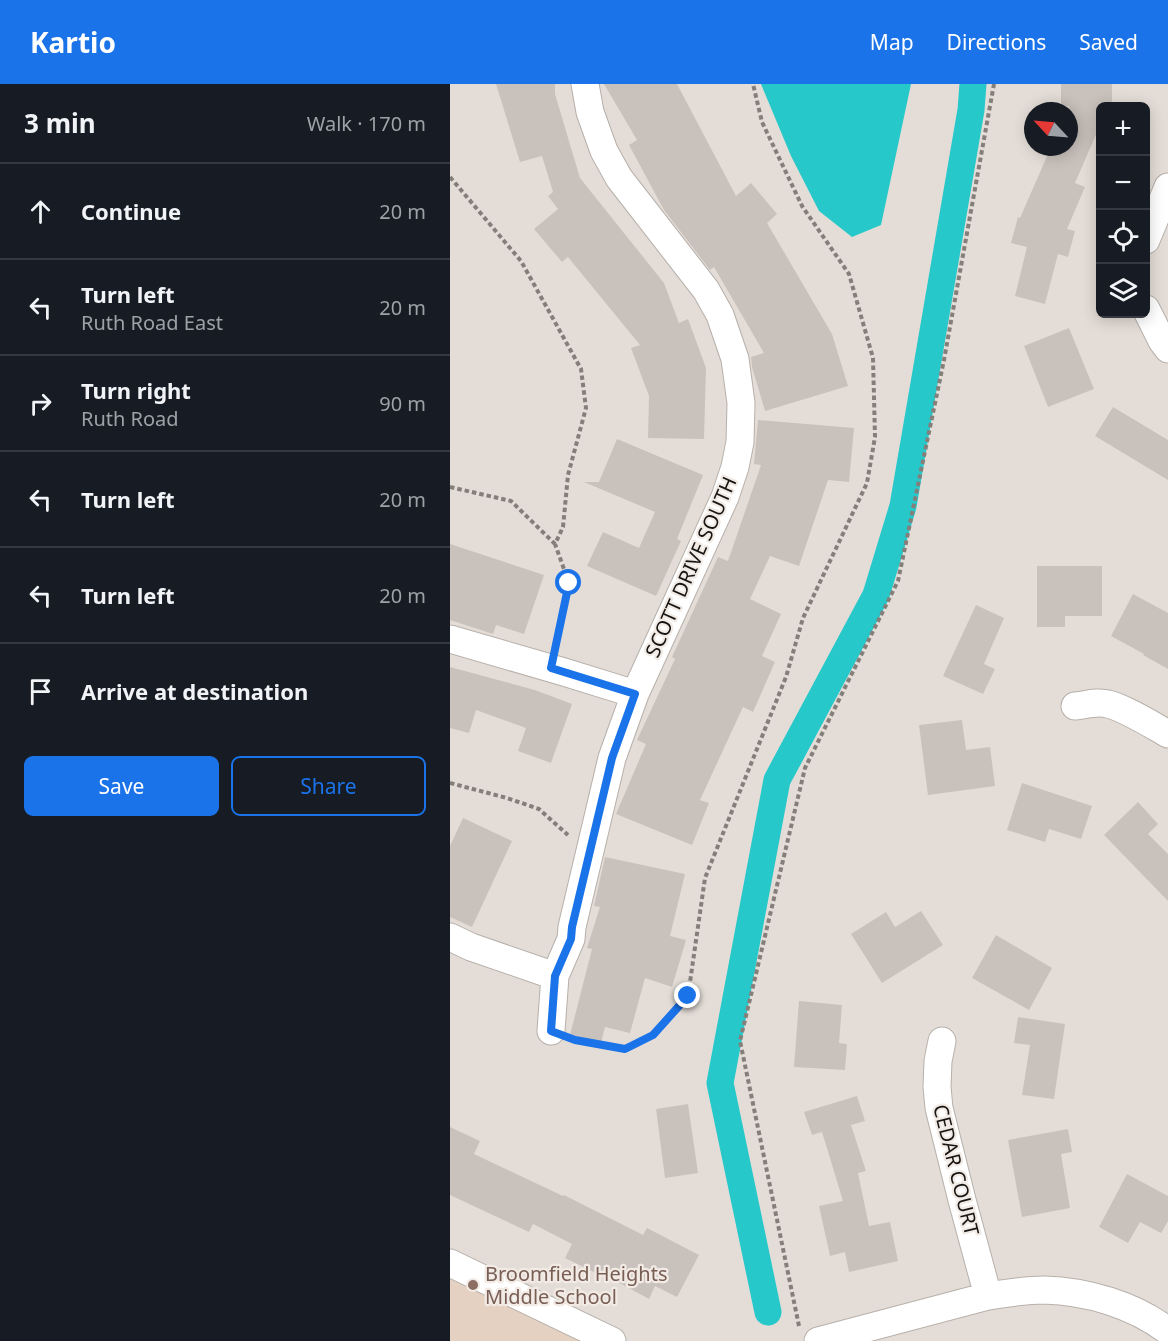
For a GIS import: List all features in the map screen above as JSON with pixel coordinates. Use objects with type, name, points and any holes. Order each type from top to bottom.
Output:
[{"type":"street","name":"SCOTT DRIVE SOUTH","points":[[551,1031],[555,976],[571,939],[612,758],[635,694],[725,497],[740,442],[741,403],[735,359],[720,315],[706,290],[619,178],[603,151],[590,112],[585,84]]},
{"type":"street","points":[[1150,231],[1168,188]]},
{"type":"street","points":[[1150,317],[1168,349]]},
{"type":"street","points":[[450,639],[635,694]]},
{"type":"street","points":[[1075,706],[1108,704],[1168,734]]},
{"type":"street","points":[[450,937],[471,947],[555,976]]},
{"type":"street","name":"CEDAR COURT","points":[[942,1041],[937,1087],[939,1108],[988,1296]]},
{"type":"street","points":[[450,1263],[612,1341]]},
{"type":"street","points":[[809,1337],[988,1296],[1016,1291],[1046,1290],[1079,1294],[1115,1303],[1143,1315],[1168,1331]]},
{"type":"path","points":[[551,1031],[575,1040],[625,1049],[653,1035],[688,996],[705,878],[786,677],[803,618],[867,483],[875,438],[873,358],[849,274],[802,206],[762,122],[753,84]]},
{"type":"path","points":[[809,1337],[740,1041],[805,768],[898,581],[944,360],[994,84]]},
{"type":"path","points":[[450,177],[521,261],[581,369],[586,408],[568,475],[564,528],[555,544]]},
{"type":"path","points":[[450,487],[511,501],[555,544],[569,583],[551,668]]},
{"type":"path","points":[[450,783],[539,809],[589,854]]},
{"type":"shaded area","name":"Broomfield Heights Middle School","points":[[450,1263],[612,1341],[450,1341]]},
{"type":"water","points":[[761,84],[911,84],[881,225],[852,237],[819,211],[791,156]]},
{"type":"building","points":[[496,84],[555,84],[555,94],[580,178],[664,283],[679,323],[688,319],[706,368],[704,439],[648,438],[649,396],[631,348],[640,345],[568,257],[562,262],[534,229],[558,209],[548,196],[553,192],[542,156],[520,162]]},
{"type":"building","points":[[604,84],[677,84],[736,196],[751,183],[777,214],[767,223],[832,334],[848,386],[765,411],[751,357],[764,353],[714,267],[710,270],[664,210],[629,145],[637,140]]},
{"type":"building","points":[[1061,84],[1112,84],[1112,102],[1096,102],[1096,135],[1075,183],[1085,187],[1067,229],[1075,231],[1068,257],[1058,254],[1045,304],[1015,296],[1027,247],[1011,243],[1018,217],[1020,218],[1047,156],[1078,156],[1078,102],[1061,102]]},
{"type":"building","points":[[1069,328],[1094,389],[1048,407],[1024,346]]},
{"type":"building","points":[[1113,407],[1168,440],[1168,480],[1095,436]]},
{"type":"building","points":[[758,420],[854,428],[849,482],[828,480],[799,566],[770,556],[750,599],[781,614],[762,656],[775,662],[753,712],[743,707],[700,800],[709,803],[692,845],[616,814],[646,744],[637,740],[675,659],[672,657],[718,557],[728,561],[761,465],[754,464]]},
{"type":"building","points":[[617,439],[703,475],[677,539],[681,541],[656,596],[587,566],[603,532],[639,548],[655,512],[584,482],[599,482]]},
{"type":"building","points":[[450,544],[544,575],[524,634],[496,625],[493,634],[450,620]]},
{"type":"building","points":[[1037,566],[1102,566],[1102,616],[1065,616],[1065,627],[1037,627]]},
{"type":"building","points":[[1133,594],[1168,613],[1168,669],[1111,636]]},
{"type":"building","points":[[976,605],[1004,618],[984,664],[995,669],[983,694],[943,676]]},
{"type":"building","points":[[450,667],[535,690],[572,704],[551,763],[518,751],[526,728],[476,710],[469,733],[450,728]]},
{"type":"building","points":[[962,720],[966,750],[990,747],[995,786],[928,795],[919,725]]},
{"type":"building","points":[[1022,783],[1092,806],[1081,839],[1049,829],[1045,842],[1007,830]]},
{"type":"building","points":[[1138,802],[1158,824],[1148,834],[1168,854],[1168,901],[1104,835]]},
{"type":"building","points":[[463,818],[512,841],[472,927],[450,917],[450,846]]},
{"type":"building","points":[[605,857],[685,874],[670,936],[686,940],[672,987],[645,978],[630,1033],[605,1027],[601,1043],[570,1035],[592,949],[587,948],[600,907],[594,906]]},
{"type":"building","points":[[921,911],[943,945],[882,983],[851,934],[886,912],[895,927]]},
{"type":"building","points":[[996,935],[1052,968],[1029,1010],[972,978]]},
{"type":"building","points":[[799,1001],[842,1005],[839,1043],[847,1044],[845,1070],[794,1067]]},
{"type":"building","points":[[1018,1017],[1065,1024],[1054,1099],[1022,1095],[1030,1045],[1014,1043]]},
{"type":"building","points":[[857,1096],[865,1121],[851,1125],[866,1171],[858,1173],[869,1226],[890,1222],[898,1261],[849,1272],[845,1252],[830,1256],[819,1206],[843,1201],[822,1132],[812,1135],[804,1112]]},
{"type":"building","points":[[688,1104],[698,1173],[665,1178],[656,1109]]},
{"type":"building","points":[[450,1127],[480,1141],[474,1154],[564,1195],[643,1235],[647,1228],[699,1255],[677,1297],[655,1286],[649,1299],[603,1274],[602,1276],[565,1258],[572,1244],[533,1224],[529,1232],[450,1195]]},
{"type":"building","points":[[1068,1129],[1072,1152],[1061,1154],[1070,1208],[1022,1217],[1008,1140]]},
{"type":"building","points":[[1127,1174],[1168,1196],[1168,1221],[1161,1233],[1140,1222],[1128,1243],[1099,1227]]},
{"type":"waterway","points":[[768,1312],[720,1083],[777,780],[876,595],[903,506],[971,110],[973,84]]},
{"type":"place","name":"Broomfield Heights Middle School","points":[[473,1285]]},
{"type":"route","points":[[569,583],[551,668],[635,694],[612,758],[571,939],[555,976],[551,1031],[575,1040],[625,1049],[653,1035],[688,996]]}]
